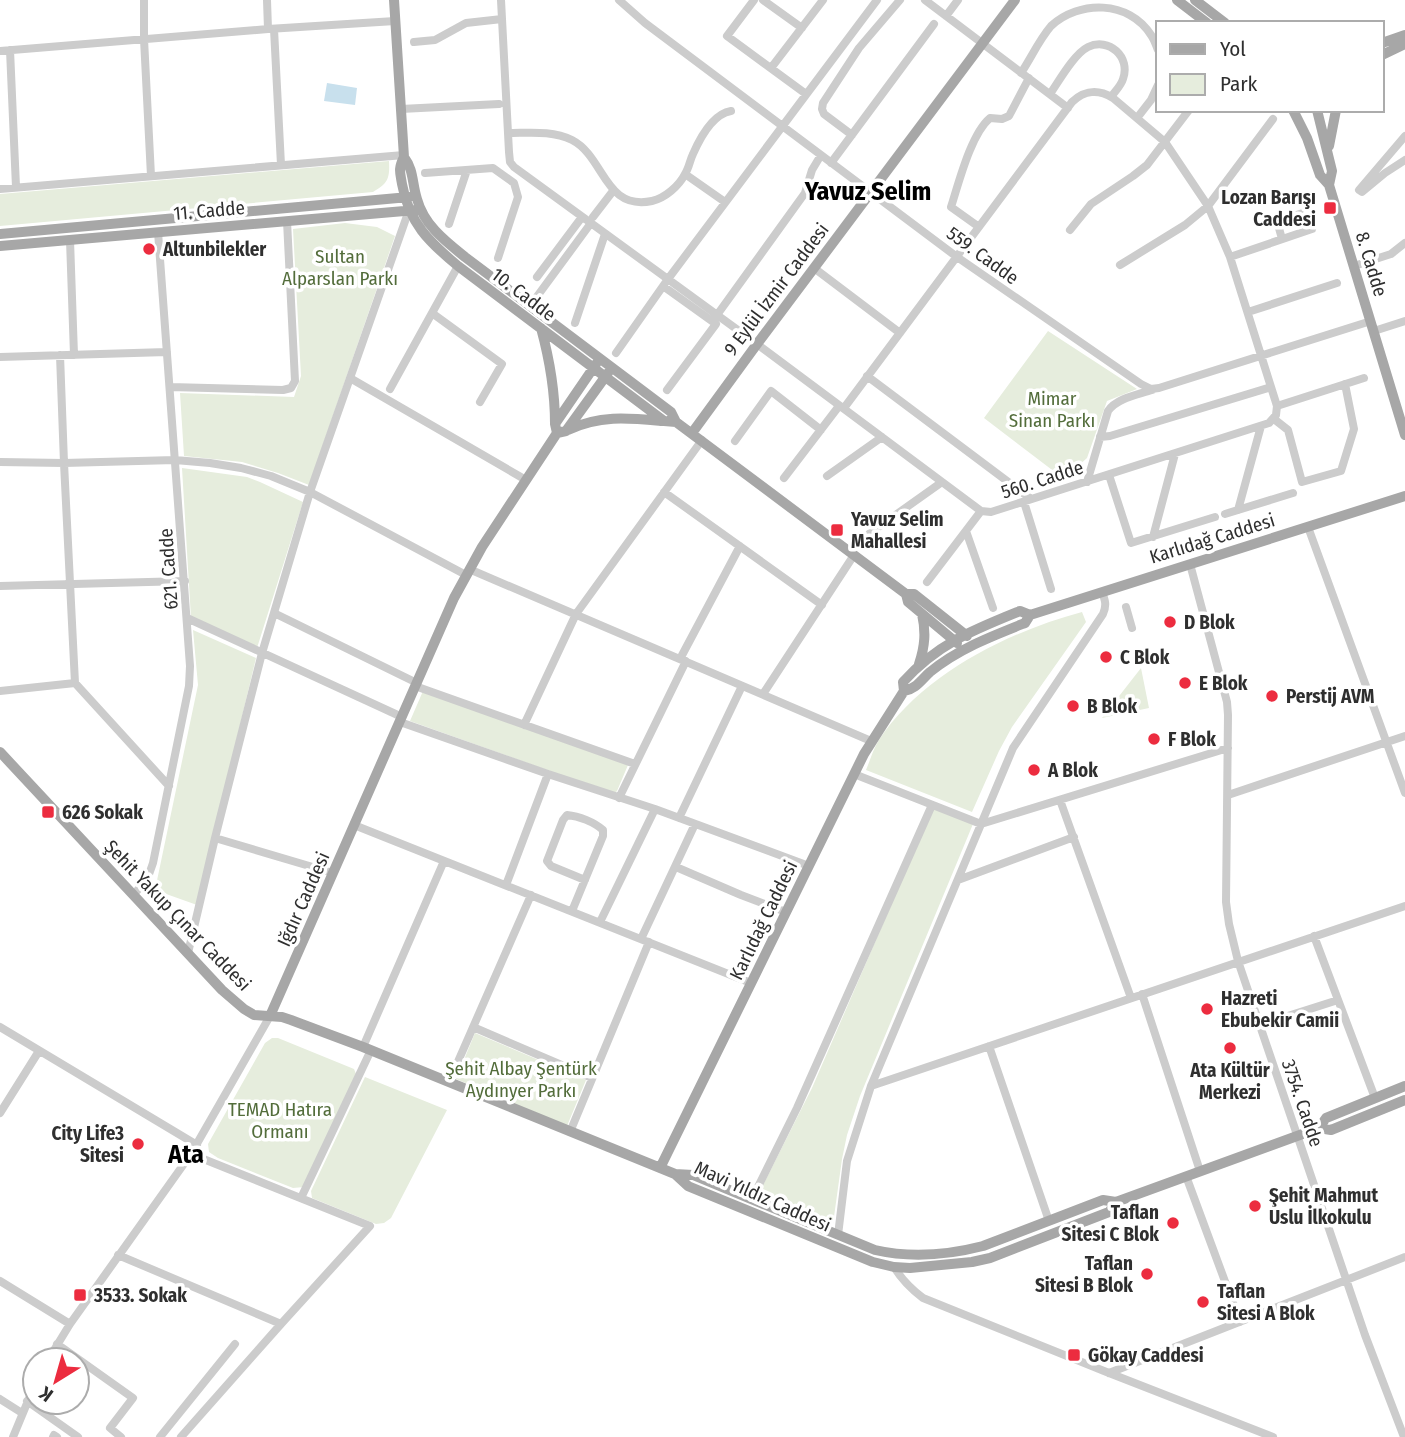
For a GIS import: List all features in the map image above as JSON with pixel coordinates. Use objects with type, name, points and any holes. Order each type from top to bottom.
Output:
[{"type":"main road","name":"10. Cadde","points":[[394,0],[404,156],[410,165],[410,197],[421,231],[458,266],[541,328],[597,363]]},
{"type":"main road","name":"9 Eylül İzmir Caddesi","points":[[697,437],[757,344],[1015,0]]},
{"type":"main road","points":[[1177,0],[1204,21]]},
{"type":"main road","points":[[1195,0],[1221,21]]},
{"type":"main road","points":[[1384,42],[1405,35]]},
{"type":"main road","points":[[1384,54],[1405,44]]},
{"type":"main road","name":"8. Cadde","points":[[1317,112],[1332,171],[1329,185]]},
{"type":"main road","points":[[1328,156],[1336,112]]},
{"type":"main road","name":"8. Cadde","points":[[1294,113],[1307,138],[1320,175],[1329,185],[1405,435]]},
{"type":"main road","name":"11. Cadde","points":[[0,234],[410,197]]},
{"type":"main road","name":"10. Cadde","points":[[414,210],[450,245],[530,306],[664,421],[676,422]]},
{"type":"main road","name":"11. Cadde","points":[[0,246],[414,210]]},
{"type":"main road","points":[[541,328],[549,355],[559,429],[586,421],[613,418],[664,421]]},
{"type":"main road","name":"Iğdır Caddesi","points":[[270,1016],[468,572],[559,429],[597,363]]},
{"type":"main road","name":"10. Cadde","points":[[608,372],[671,412],[676,422],[906,594],[914,594],[976,643]]},
{"type":"main road","name":"Iğdır Caddesi","points":[[559,429],[608,372]]},
{"type":"main road","name":"Karlıdağ Caddesi","points":[[660,1168],[854,774],[871,741],[904,691],[903,682],[919,664],[965,634],[1020,611],[1030,615],[1405,496]]},
{"type":"main road","name":"10. Cadde","points":[[906,594],[908,602],[964,649]]},
{"type":"main road","points":[[919,664],[925,639],[922,614]]},
{"type":"main road","name":"Karlıdağ Caddesi","points":[[904,691],[912,690],[929,673],[964,649],[1025,623],[1030,615]]},
{"type":"main road","name":"Şehit Yakup Çınar Caddesi","points":[[0,752],[222,989],[244,1009],[254,1015],[282,1017],[367,1049],[676,1174]]},
{"type":"main road","name":"Mavi Yıldız Caddesi","points":[[1319,1128],[1326,1118],[1405,1086]]},
{"type":"main road","name":"Mavi Yıldız Caddesi","points":[[676,1174],[693,1175],[875,1250],[891,1254],[918,1255],[974,1248],[1103,1200],[1116,1202],[1319,1128],[1331,1130],[1405,1100]]},
{"type":"main road","name":"Mavi Yıldız Caddesi","points":[[676,1174],[688,1186],[873,1262],[894,1267],[919,1267],[990,1258],[1109,1212],[1116,1202]]},
{"type":"main road","points":[[918,1255],[919,1267]]},
{"type":"street","points":[[144,0],[151,176]]},
{"type":"street","points":[[267,0],[281,165]]},
{"type":"street","points":[[501,0],[510,162],[582,217],[592,220],[605,234],[716,324],[667,390]]},
{"type":"street","name":"559. Cadde","points":[[619,0],[645,23],[957,257],[1113,366],[1141,384],[1155,389]]},
{"type":"street","points":[[754,0],[727,36],[806,94]]},
{"type":"street","points":[[763,0],[802,28]]},
{"type":"street","points":[[771,68],[823,0]]},
{"type":"street","points":[[616,353],[725,202],[877,0]]},
{"type":"street","points":[[852,135],[824,114],[823,103],[859,48],[900,0]]},
{"type":"street","points":[[925,0],[1068,108]]},
{"type":"street","points":[[946,16],[958,0]]},
{"type":"street","points":[[979,227],[951,206],[971,148],[985,122],[990,118],[1002,119],[1009,116],[1025,76],[1051,26],[1066,14],[1085,6],[1105,5],[1134,17],[1152,35],[1156,45]]},
{"type":"street","points":[[414,42],[435,40],[466,23],[502,19]]},
{"type":"street","points":[[0,51],[395,21]]},
{"type":"street","points":[[831,163],[934,23]]},
{"type":"street","points":[[1050,94],[1082,51],[1105,44],[1115,50],[1125,65],[1124,79],[1111,97]]},
{"type":"street","points":[[10,50],[16,187]]},
{"type":"street","points":[[1137,118],[1156,89]]},
{"type":"street","points":[[784,478],[867,376],[1068,108],[1087,92],[1100,92],[1111,97],[1165,142],[1208,206],[1230,257],[1272,387],[1277,406],[1274,419],[1288,430],[1302,482],[1341,471],[1354,429],[1345,384]]},
{"type":"street","points":[[401,109],[499,104]]},
{"type":"street","points":[[508,133],[544,132],[571,139],[589,153],[613,191],[620,197],[633,202],[651,201],[668,193],[685,174],[697,145],[709,128],[721,114],[731,111]]},
{"type":"street","points":[[1070,230],[1091,204],[1141,171],[1188,112]]},
{"type":"street","points":[[1120,265],[1185,225],[1208,206],[1273,120]]},
{"type":"street","points":[[1405,136],[1359,190],[1362,192],[1405,160]]},
{"type":"street","points":[[717,315],[805,193],[812,170],[821,155]]},
{"type":"street","points":[[0,189],[404,156]]},
{"type":"street","points":[[425,173],[493,168],[514,183],[518,197],[498,258]]},
{"type":"street","points":[[449,224],[467,170]]},
{"type":"street","points":[[514,183],[522,173]]},
{"type":"street","points":[[685,174],[725,202]]},
{"type":"street","points":[[530,306],[613,191]]},
{"type":"street","points":[[188,953],[261,653],[310,492],[414,210]]},
{"type":"street","points":[[1230,257],[1312,229],[1306,212],[1277,221],[1282,239]]},
{"type":"street","points":[[537,277],[582,217]]},
{"type":"street","points":[[170,387],[291,388],[295,381],[288,221]]},
{"type":"street","name":"621. Cadde","points":[[133,895],[143,886],[150,874],[189,686],[190,666],[158,232]]},
{"type":"street","points":[[575,323],[605,234]]},
{"type":"street","points":[[70,240],[74,355]]},
{"type":"street","points":[[1354,266],[1391,254],[1405,243]]},
{"type":"street","points":[[390,389],[458,266]]},
{"type":"street","points":[[814,268],[900,333]]},
{"type":"street","name":"560. Cadde","points":[[666,282],[757,344],[981,511],[991,512],[1087,482],[1261,426],[1274,419]]},
{"type":"street","points":[[1248,312],[1337,283]]},
{"type":"street","points":[[432,313],[502,364],[480,402]]},
{"type":"street","points":[[1087,482],[1108,411],[1117,402],[1261,354],[1372,326],[1405,321]]},
{"type":"street","points":[[0,357],[167,352]]},
{"type":"street","points":[[60,355],[75,683],[169,786]]},
{"type":"street","points":[[867,376],[1028,500],[1051,589]]},
{"type":"street","points":[[350,378],[526,480]]},
{"type":"street","points":[[1277,406],[1364,378]]},
{"type":"street","points":[[1100,437],[1272,387]]},
{"type":"street","points":[[735,441],[771,391],[821,430]]},
{"type":"street","points":[[1238,510],[1261,426]]},
{"type":"street","points":[[524,725],[576,614],[664,492],[697,437]]},
{"type":"street","points":[[827,476],[882,437]]},
{"type":"street","points":[[1153,537],[1175,454]]},
{"type":"street","points":[[0,463],[175,460],[241,468],[271,476],[310,492],[468,572],[576,614],[871,741]]},
{"type":"street","points":[[1109,475],[1131,543],[1215,517]]},
{"type":"street","points":[[866,536],[942,482]]},
{"type":"street","points":[[664,492],[822,605]]},
{"type":"street","points":[[1225,514],[1293,493]]},
{"type":"street","points":[[927,582],[981,511]]},
{"type":"street","points":[[1308,527],[1405,793]]},
{"type":"street","points":[[966,531],[993,608]]},
{"type":"street","points":[[619,798],[740,546]]},
{"type":"street","points":[[763,694],[854,555]]},
{"type":"street","name":"3754. Cadde","points":[[1190,564],[1227,702],[1226,902],[1229,924],[1238,961],[1401,1435]]},
{"type":"street","points":[[0,586],[185,581]]},
{"type":"street","points":[[838,1234],[847,1161],[871,1086],[1013,748],[1106,608],[1102,592]]},
{"type":"street","points":[[1126,607],[1132,628]]},
{"type":"street","points":[[274,613],[416,685],[635,764]]},
{"type":"street","points":[[187,618],[401,719],[809,866]]},
{"type":"street","points":[[0,691],[75,683]]},
{"type":"street","points":[[679,818],[742,686]]},
{"type":"street","points":[[1228,795],[1405,736]]},
{"type":"street","points":[[854,774],[981,824],[1228,748]]},
{"type":"street","points":[[506,885],[548,774]]},
{"type":"street","points":[[1060,800],[1131,998]]},
{"type":"street","points":[[752,1199],[797,1108],[932,805]]},
{"type":"street","points":[[600,922],[655,809]]},
{"type":"street","points":[[572,911],[585,880],[603,836],[603,830],[598,825],[567,816],[547,862],[585,880]]},
{"type":"street","points":[[570,1132],[645,940],[695,824]]},
{"type":"street","points":[[354,825],[751,983]]},
{"type":"street","points":[[957,880],[1074,837]]},
{"type":"street","points":[[215,838],[333,873]]},
{"type":"street","points":[[302,1198],[367,1049],[444,860]]},
{"type":"street","points":[[676,867],[786,912]]},
{"type":"street","points":[[449,1082],[531,895]]},
{"type":"street","points":[[871,1086],[1405,906]]},
{"type":"street","points":[[1314,936],[1375,1098]]},
{"type":"street","points":[[1142,995],[1200,1171]]},
{"type":"street","points":[[1260,1025],[1338,1000]]},
{"type":"street","name":"Iğdır Caddesi","points":[[57,1344],[197,1145],[270,1016]]},
{"type":"street","points":[[0,1027],[197,1145]]},
{"type":"street","points":[[473,1027],[592,1078]]},
{"type":"street","points":[[989,1046],[1049,1221]]},
{"type":"street","points":[[0,1113],[39,1051]]},
{"type":"street","points":[[181,1437],[370,1226],[191,1154]]},
{"type":"street","points":[[1186,1176],[1240,1322]]},
{"type":"street","points":[[118,1255],[281,1324]]},
{"type":"street","points":[[1109,1373],[1405,1257]]},
{"type":"street","points":[[894,1267],[901,1279],[923,1298],[1273,1437]]},
{"type":"street","points":[[0,1281],[70,1324]]},
{"type":"street","points":[[57,1344],[133,1398],[110,1429],[121,1437]]},
{"type":"street","points":[[160,1437],[235,1344]]},
{"type":"street","points":[[0,1399],[21,1412]]},
{"type":"street","points":[[13,1437],[21,1416]]},
{"type":"street","points":[[48,1416],[78,1437]]},
{"type":"green space","points":[[389,161],[387,180],[373,192],[0,226],[0,194]]},
{"type":"green space","name":"Sultan Alparslan Parkı","points":[[345,223],[377,227],[395,236],[309,485],[242,462],[184,456],[180,393],[294,397],[301,376],[293,229]]},
{"type":"green space","name":"Mimar Sinan Parkı","points":[[1048,331],[1137,389],[1107,401],[1087,458],[1064,479],[984,418]]},
{"type":"green space","points":[[182,468],[247,477],[303,502],[257,648],[191,618]]},
{"type":"green space","points":[[1082,612],[1086,622],[1012,727],[972,812],[866,770],[877,744],[897,717],[918,695],[942,676],[996,644]]},
{"type":"green space","points":[[193,630],[256,658],[197,905],[155,890],[198,685]]},
{"type":"green space","points":[[1141,668],[1149,708],[1102,718]]},
{"type":"green space","points":[[423,691],[628,765],[617,791],[614,794],[410,721]]},
{"type":"green space","points":[[933,808],[973,824],[860,1096],[847,1135],[833,1224],[759,1193],[812,1088]]},
{"type":"green space","name":"Şehit Albay Şentürk Aydınyer Parkı","points":[[475,1033],[586,1080],[567,1126],[456,1079]]},
{"type":"green space","name":"TEMAD Hatıra Ormanı","points":[[272,1038],[278,1038],[354,1069],[356,1074],[304,1187],[293,1188],[209,1152],[208,1144],[265,1043]]},
{"type":"green space","points":[[365,1077],[447,1110],[391,1218],[376,1224],[312,1198],[311,1191]]},
{"type":"water","points":[[327,83],[357,88],[355,105],[324,101]]},
{"type":"place","name":"Lozan Barışı Caddesi","points":[[1330,208]]},
{"type":"place","name":"Altunbilekler","points":[[149,249]]},
{"type":"place","name":"Yavuz Selim Mahallesi","points":[[837,530]]},
{"type":"place","name":"D Blok","points":[[1170,622]]},
{"type":"place","name":"C Blok","points":[[1106,657]]},
{"type":"place","name":"E Blok","points":[[1185,683]]},
{"type":"place","name":"Perstij AVM","points":[[1272,696]]},
{"type":"place","name":"B Blok","points":[[1073,706]]},
{"type":"place","name":"F Blok","points":[[1154,739]]},
{"type":"place","name":"A Blok","points":[[1034,770]]},
{"type":"place","name":"626 Sokak","points":[[48,812]]},
{"type":"place","name":"Hazreti Ebubekir Camii","points":[[1207,1009]]},
{"type":"place","name":"Ata Kültür Merkezi","points":[[1230,1048]]},
{"type":"place","name":"City Life3 Sitesi","points":[[138,1144]]},
{"type":"place","name":"Şehit Mahmut Uslu İlkokulu","points":[[1255,1206]]},
{"type":"place","name":"Taflan Sitesi C Blok","points":[[1173,1223]]},
{"type":"place","name":"Taflan Sitesi B Blok","points":[[1147,1274]]},
{"type":"place","name":"3533. Sokak","points":[[80,1295]]},
{"type":"place","name":"Taflan Sitesi A Blok","points":[[1203,1302]]},
{"type":"place","name":"Gökay Caddesi","points":[[1074,1355]]},
{"type":"district","name":"Yavuz Selim","points":[[868,191]]},
{"type":"district","name":"Ata","points":[[186,1154]]}]
